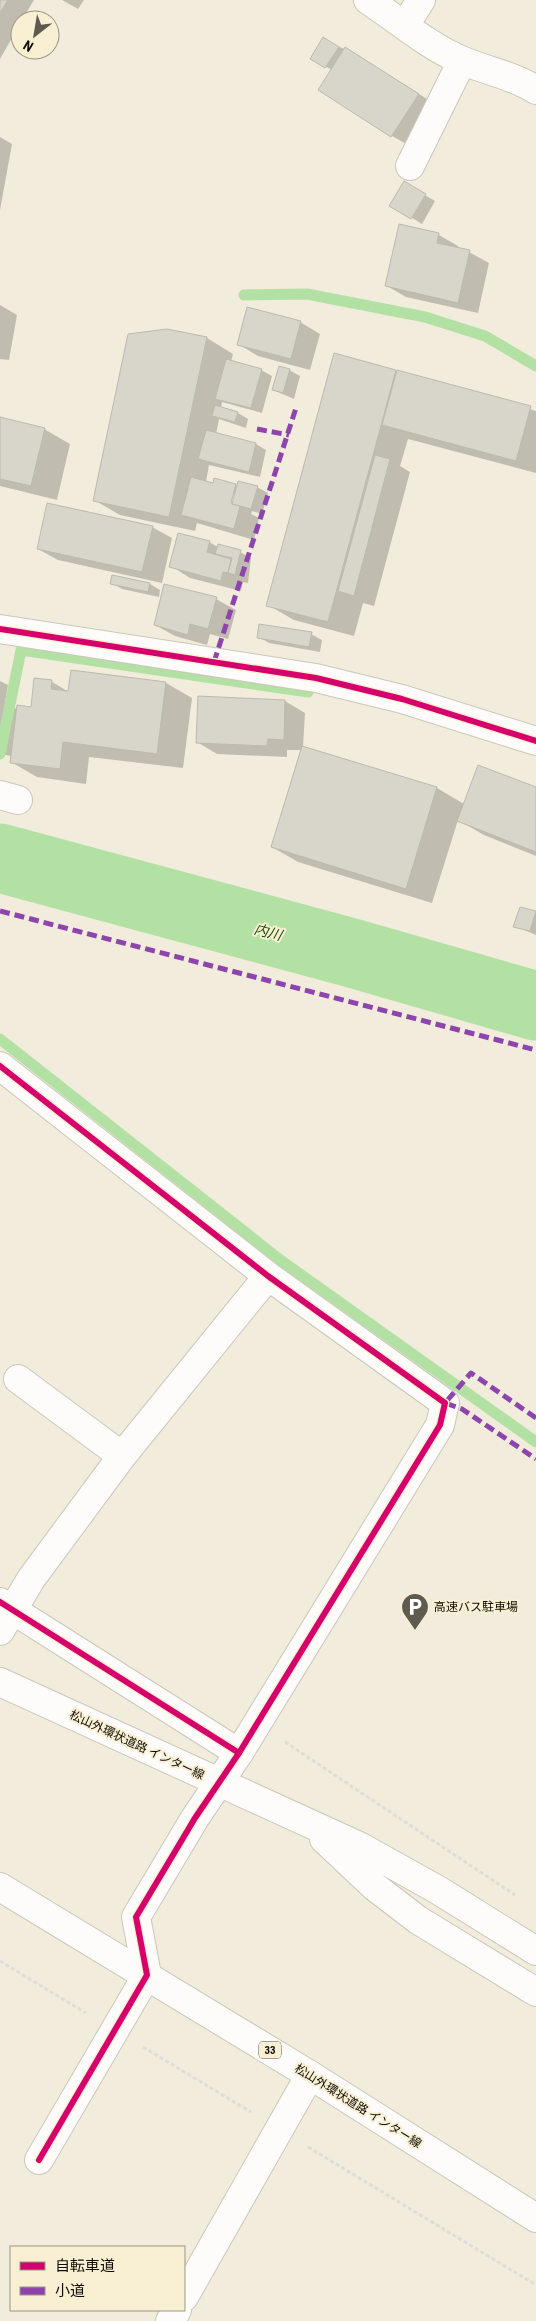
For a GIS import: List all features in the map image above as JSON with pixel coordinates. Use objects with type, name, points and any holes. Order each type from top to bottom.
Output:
[{"type":"main road","points":[[368,0],[440,49],[462,61],[525,83],[536,90]]},
{"type":"main road","points":[[405,25],[421,0]]},
{"type":"main road","points":[[410,166],[462,61]]},
{"type":"main road","points":[[0,629],[316,678],[402,699],[536,741]]},
{"type":"main road","points":[[0,1066],[268,1276],[445,1403],[440,1425],[136,1917],[147,1975],[39,2160]]},
{"type":"main road","points":[[239,1753],[4,1614],[122,1456],[268,1276]]},
{"type":"main road","points":[[18,1378],[122,1456]]},
{"type":"main road","name":"松山外環状道路 インター線","points":[[0,1682],[370,1852],[438,1890],[536,1951]]},
{"type":"main road","points":[[301,1821],[334,1846],[374,1887],[418,1920],[536,1992]]},
{"type":"main road","name":"松山外環状道路 インター線","points":[[0,1887],[310,2075],[536,2218]]},
{"type":"main road","points":[[185,2295],[310,2075]]},
{"type":"building","points":[[0,0],[8,0],[0,13]]},
{"type":"building","points":[[323,37],[339,47],[325,68],[310,59]]},
{"type":"building","points":[[345,47],[419,94],[391,137],[318,90]]},
{"type":"building","points":[[404,181],[426,194],[411,219],[389,206]]},
{"type":"building","points":[[399,224],[439,233],[437,243],[470,250],[458,303],[385,286]]},
{"type":"building","points":[[247,307],[301,321],[291,359],[237,345]]},
{"type":"building","points":[[167,329],[207,337],[169,517],[93,501],[128,334]]},
{"type":"building","points":[[334,353],[396,370],[328,622],[266,606]]},
{"type":"building","points":[[226,359],[262,369],[251,408],[215,399]]},
{"type":"building","points":[[279,366],[290,369],[283,393],[272,390]]},
{"type":"building","points":[[397,370],[531,406],[516,461],[382,425]]},
{"type":"building","points":[[215,405],[238,412],[235,422],[212,416]]},
{"type":"building","points":[[0,417],[45,428],[31,486],[0,479]]},
{"type":"building","points":[[206,430],[256,443],[249,472],[198,459]]},
{"type":"building","points":[[375,455],[390,459],[354,596],[338,591]]},
{"type":"building","points":[[191,477],[213,483],[214,478],[236,484],[231,503],[240,506],[234,529],[181,515]]},
{"type":"building","points":[[238,481],[258,486],[251,509],[232,504]]},
{"type":"building","points":[[47,503],[153,526],[142,572],[37,549]]},
{"type":"building","points":[[178,533],[210,541],[207,552],[231,559],[228,573],[223,572],[221,581],[169,567]]},
{"type":"building","points":[[218,544],[241,550],[235,575],[228,573],[232,558],[215,554]]},
{"type":"building","points":[[112,575],[150,583],[148,592],[110,584]]},
{"type":"building","points":[[164,584],[217,597],[208,629],[190,624],[188,635],[154,625]]},
{"type":"building","points":[[259,624],[312,632],[309,647],[257,638]]},
{"type":"building","points":[[71,670],[166,682],[157,754],[63,742],[60,769],[10,763],[17,705],[31,707],[34,678],[52,680],[51,689],[68,691]]},
{"type":"building","points":[[198,696],[285,700],[284,740],[268,739],[267,746],[196,743]]},
{"type":"building","points":[[302,746],[437,787],[406,889],[271,847]]},
{"type":"building","points":[[478,765],[536,787],[536,852],[457,821]]},
{"type":"building","points":[[520,907],[536,911],[530,931],[513,927]]},
{"type":"waterway","points":[[244,295],[307,294],[425,317],[485,336],[536,366]]},
{"type":"waterway","points":[[0,754],[21,650],[308,692]]},
{"type":"waterway","name":"内川","points":[[0,858],[352,953],[536,1006]]},
{"type":"waterway","points":[[0,1039],[279,1259],[536,1442]]},
{"type":"marked path","points":[[214,662],[296,408]]},
{"type":"marked path","points":[[257,429],[289,435]]},
{"type":"marked path","points":[[0,911],[536,1050]]},
{"type":"marked path","points":[[536,1418],[471,1373],[445,1403],[462,1409],[536,1459]]},
{"type":"cycle path","points":[[0,629],[316,678],[402,699],[536,741]]},
{"type":"cycle path","points":[[0,1066],[268,1276],[445,1403],[440,1425],[239,1753]]},
{"type":"cycle path","points":[[0,1602],[239,1753],[195,1818],[136,1917],[147,1975],[39,2160]]},
{"type":"place","name":"高速バス駐車場","points":[[415,1631]]}]
